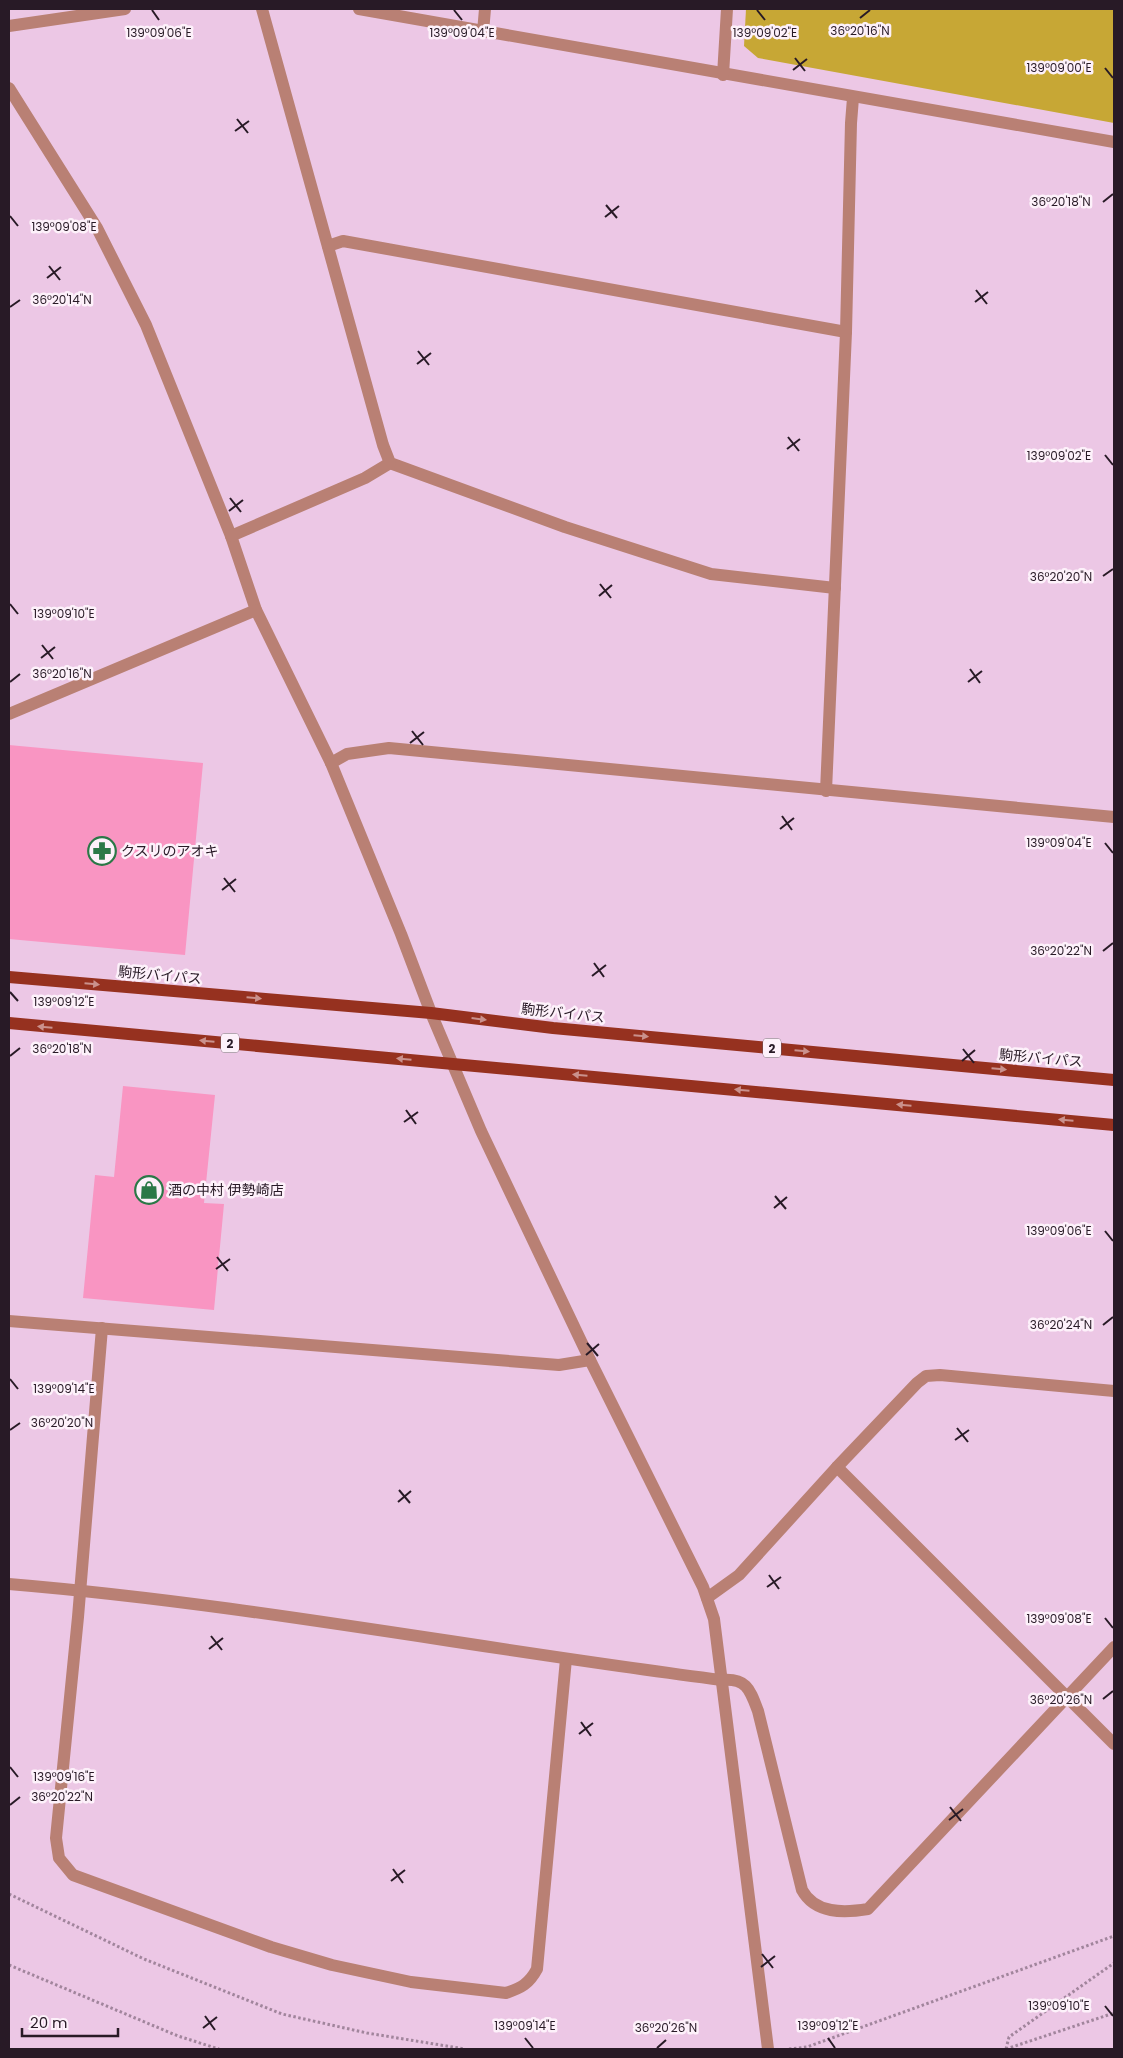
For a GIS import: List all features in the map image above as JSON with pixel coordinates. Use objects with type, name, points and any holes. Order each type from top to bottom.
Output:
[{"type":"main road","name":"駒形バイパス","points":[[9,977],[431,1014],[553,1028],[1114,1080]]},
{"type":"main road","name":"2","points":[[9,1023],[1114,1125]]},
{"type":"street","points":[[9,26],[125,9]]},
{"type":"street","points":[[262,9],[382,445],[390,463],[565,527],[711,574],[835,588]]},
{"type":"street","points":[[360,9],[853,98],[1114,142]]},
{"type":"street","points":[[483,32],[485,9]]},
{"type":"street","points":[[723,75],[727,9]]},
{"type":"street","points":[[9,88],[97,228],[146,325],[231,536],[256,610],[331,763],[401,934],[431,1014],[481,1131],[590,1360],[707,1598],[714,1619],[768,2049]]},
{"type":"street","points":[[826,791],[846,332],[853,98]]},
{"type":"street","points":[[328,246],[343,241],[846,332]]},
{"type":"street","points":[[231,536],[365,478],[390,463]]},
{"type":"street","points":[[9,714],[256,610]]},
{"type":"street","points":[[331,763],[346,754],[389,748],[1114,817]]},
{"type":"street","points":[[9,1321],[559,1365],[590,1360]]},
{"type":"street","points":[[102,1328],[56,1838],[59,1858],[73,1875],[271,1947],[332,1965],[412,1982],[506,1992],[519,1989],[530,1981],[537,1969],[566,1659]]},
{"type":"street","points":[[707,1598],[739,1575],[837,1467],[917,1383],[926,1376],[940,1375],[1114,1391]]},
{"type":"street","points":[[837,1467],[1114,1744]]},
{"type":"street","points":[[9,1584],[79,1590],[200,1605],[566,1659],[722,1680],[734,1679],[742,1682],[751,1692],[758,1711],[802,1890],[807,1900],[817,1906],[848,1912],[868,1908],[1114,1647]]},
{"type":"path","points":[[9,1894],[144,1959],[282,2014],[367,2034],[465,2049]]},
{"type":"path","points":[[787,2049],[807,2047],[1114,1936]]},
{"type":"path","points":[[1006,2049],[1009,2037],[1114,1963]]},
{"type":"path","points":[[9,1965],[178,2036],[219,2049]]},
{"type":"path","points":[[1006,2049],[1114,2013]]},
{"type":"shaded area","points":[[746,9],[1114,9],[1114,123],[758,58],[744,46]]},
{"type":"building","name":"クスリのアオキ","points":[[9,745],[203,763],[185,955],[9,939]]},
{"type":"building","name":"酒の中村 伊勢崎店","points":[[123,1086],[215,1095],[204,1203],[224,1204],[214,1310],[83,1298],[95,1175],[114,1177]]},
{"type":"place","name":"クスリのアオキ","points":[[102,851]]},
{"type":"place","name":"酒の中村 伊勢崎店","points":[[149,1190]]}]
